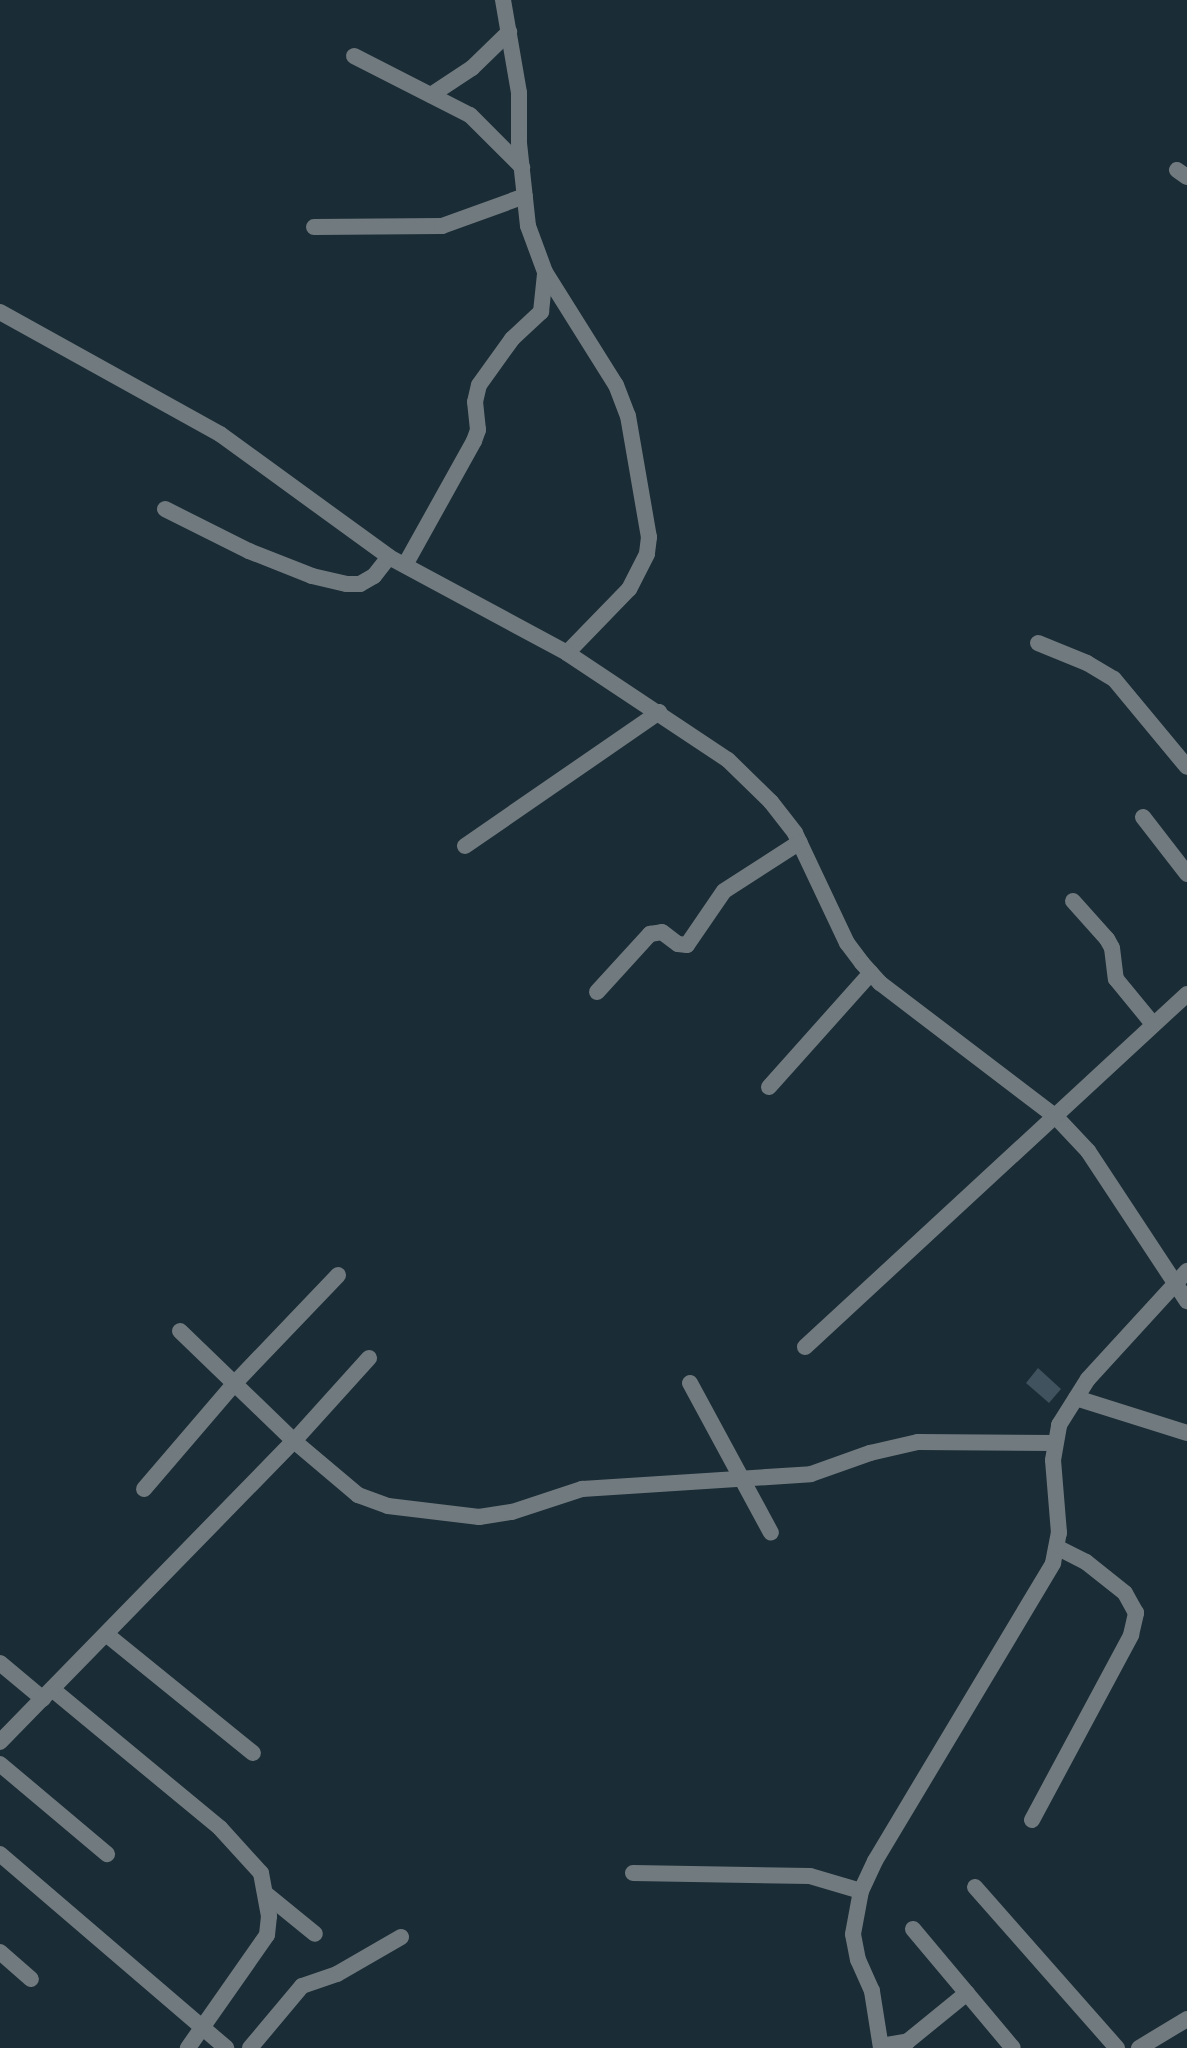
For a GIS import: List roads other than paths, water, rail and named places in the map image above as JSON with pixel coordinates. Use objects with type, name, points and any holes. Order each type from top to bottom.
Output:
[{"type":"street","points":[[503,0],[519,93],[528,226],[545,272],[616,385],[628,416],[649,537],[647,554],[629,589],[567,653]]},
{"type":"street","points":[[431,95],[472,68],[509,32]]},
{"type":"street","points":[[354,56],[470,115],[522,167]]},
{"type":"street","points":[[314,227],[442,226],[525,196]]},
{"type":"street","points":[[405,565],[474,441],[478,430],[475,402],[479,385],[512,339],[541,312],[545,272]]},
{"type":"street","points":[[0,312],[220,434],[389,557],[567,653],[728,760],[771,802],[800,842],[847,943],[871,973],[1056,1117],[1088,1151],[1181,1278],[1187,1301]]},
{"type":"street","points":[[165,509],[249,551],[312,576],[347,584],[360,584],[374,576],[389,557]]},
{"type":"street","points":[[1038,643],[1087,663],[1114,679],[1187,767]]},
{"type":"street","points":[[465,846],[659,712]]},
{"type":"street","points":[[1143,817],[1187,874]]},
{"type":"street","points":[[597,992],[650,934],[662,932],[678,944],[687,945],[708,909],[724,891],[800,842]]},
{"type":"street","points":[[1073,901],[1107,939],[1112,948],[1116,979],[1153,1024]]},
{"type":"street","points":[[769,1087],[871,973]]},
{"type":"street","points":[[805,1347],[1187,994]]},
{"type":"street","points":[[144,1489],[233,1385],[338,1275]]},
{"type":"street","points":[[967,1993],[908,2041],[881,2047],[872,1991],[858,1960],[853,1934],[861,1891],[875,1861],[1053,1563],[1057,1547],[1054,1443],[1059,1425],[1088,1379],[1181,1278]]},
{"type":"street","points":[[180,1331],[233,1385],[358,1495],[372,1502],[479,1517],[512,1512],[582,1489],[811,1474],[870,1453],[918,1442],[1054,1443]]},
{"type":"street","points":[[0,1742],[294,1441],[369,1358]]},
{"type":"street","points":[[690,1383],[771,1533]]},
{"type":"street","points":[[1076,1398],[1187,1433]]},
{"type":"street","points":[[1032,1820],[1131,1635],[1136,1613],[1125,1593],[1086,1562],[1057,1547]]},
{"type":"street","points":[[106,1634],[253,1753]]},
{"type":"street","points":[[0,1663],[47,1694],[220,1828],[257,1865],[266,1894],[269,1916],[267,1935],[188,2048]]},
{"type":"street","points":[[0,1764],[107,1854]]},
{"type":"street","points":[[0,1854],[226,2048]]},
{"type":"street","points":[[633,1873],[810,1876],[861,1891]]},
{"type":"street","points":[[975,1887],[1117,2048]]},
{"type":"street","points":[[266,1894],[315,1934]]},
{"type":"street","points":[[913,1929],[1013,2048]]},
{"type":"street","points":[[250,2048],[302,1986],[337,1974],[401,1937]]},
{"type":"street","points":[[0,1952],[31,1979]]},
{"type":"street","points":[[1139,2048],[1186,2023]]}]
